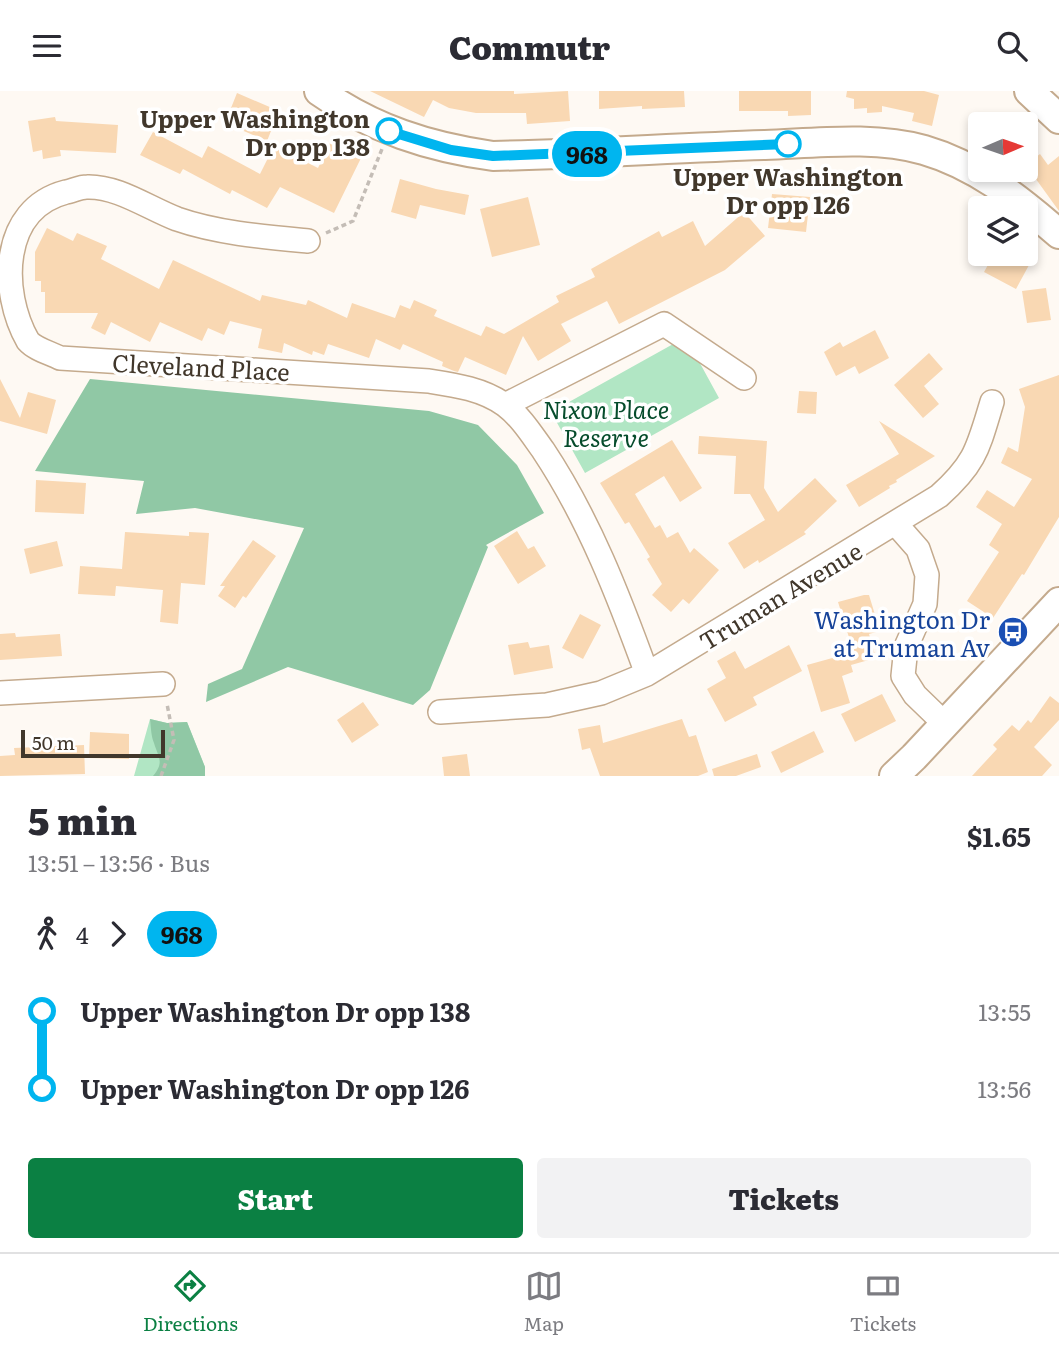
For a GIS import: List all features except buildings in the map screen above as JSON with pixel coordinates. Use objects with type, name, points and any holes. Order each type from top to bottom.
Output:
[{"type":"street","points":[[319,91],[360,118],[389,131],[451,150],[493,156],[859,142],[923,150],[954,161],[981,175],[1059,233]]},
{"type":"street","points":[[1029,91],[1059,120]]},
{"type":"street","name":"Cleveland Place","points":[[308,241],[258,236],[179,219],[118,193],[87,187],[49,197],[25,215],[5,251],[1,286],[10,319],[30,343],[60,358],[429,381],[469,388],[505,405],[529,429],[578,509],[622,605],[648,674]]},
{"type":"street","points":[[505,405],[664,324],[744,378]]},
{"type":"street","name":"Truman Avenue","points":[[440,712],[547,705],[601,693],[648,674],[939,496],[962,475],[977,451],[992,402]]},
{"type":"street","points":[[896,524],[918,549],[927,575],[925,604],[906,647],[903,676],[915,695],[945,724]]},
{"type":"street","points":[[894,776],[1059,602]]},
{"type":"street","points":[[0,694],[163,684]]},
{"type":"path","points":[[308,241],[353,221],[389,131]]},
{"type":"path","points":[[160,776],[174,740],[163,684]]},
{"type":"green space","name":"Nixon Place Reserve","points":[[675,343],[696,356],[719,398],[585,473],[551,412]]},
{"type":"green space","points":[[90,379],[429,411],[478,425],[517,465],[544,513],[486,545],[488,547],[430,690],[413,705],[288,667],[206,702],[208,684],[242,669],[304,528],[195,508],[136,514],[144,481],[35,471]]},
{"type":"green space","points":[[150,719],[167,723],[187,722],[205,767],[205,776],[134,776]]},
{"type":"green space","points":[[150,719],[167,723],[187,722],[205,767],[205,776],[153,776],[159,767],[160,759],[152,737]]},
{"type":"bus line","name":"968","points":[[389,131],[451,150],[493,156],[788,144]]},
{"type":"place","name":"Upper Washington Dr opp 138","points":[[389,131]]},
{"type":"place","name":"Upper Washington Dr opp 126","points":[[788,144]]},
{"type":"place","name":"Washington Dr at Truman Av","points":[[1013,632]]}]
